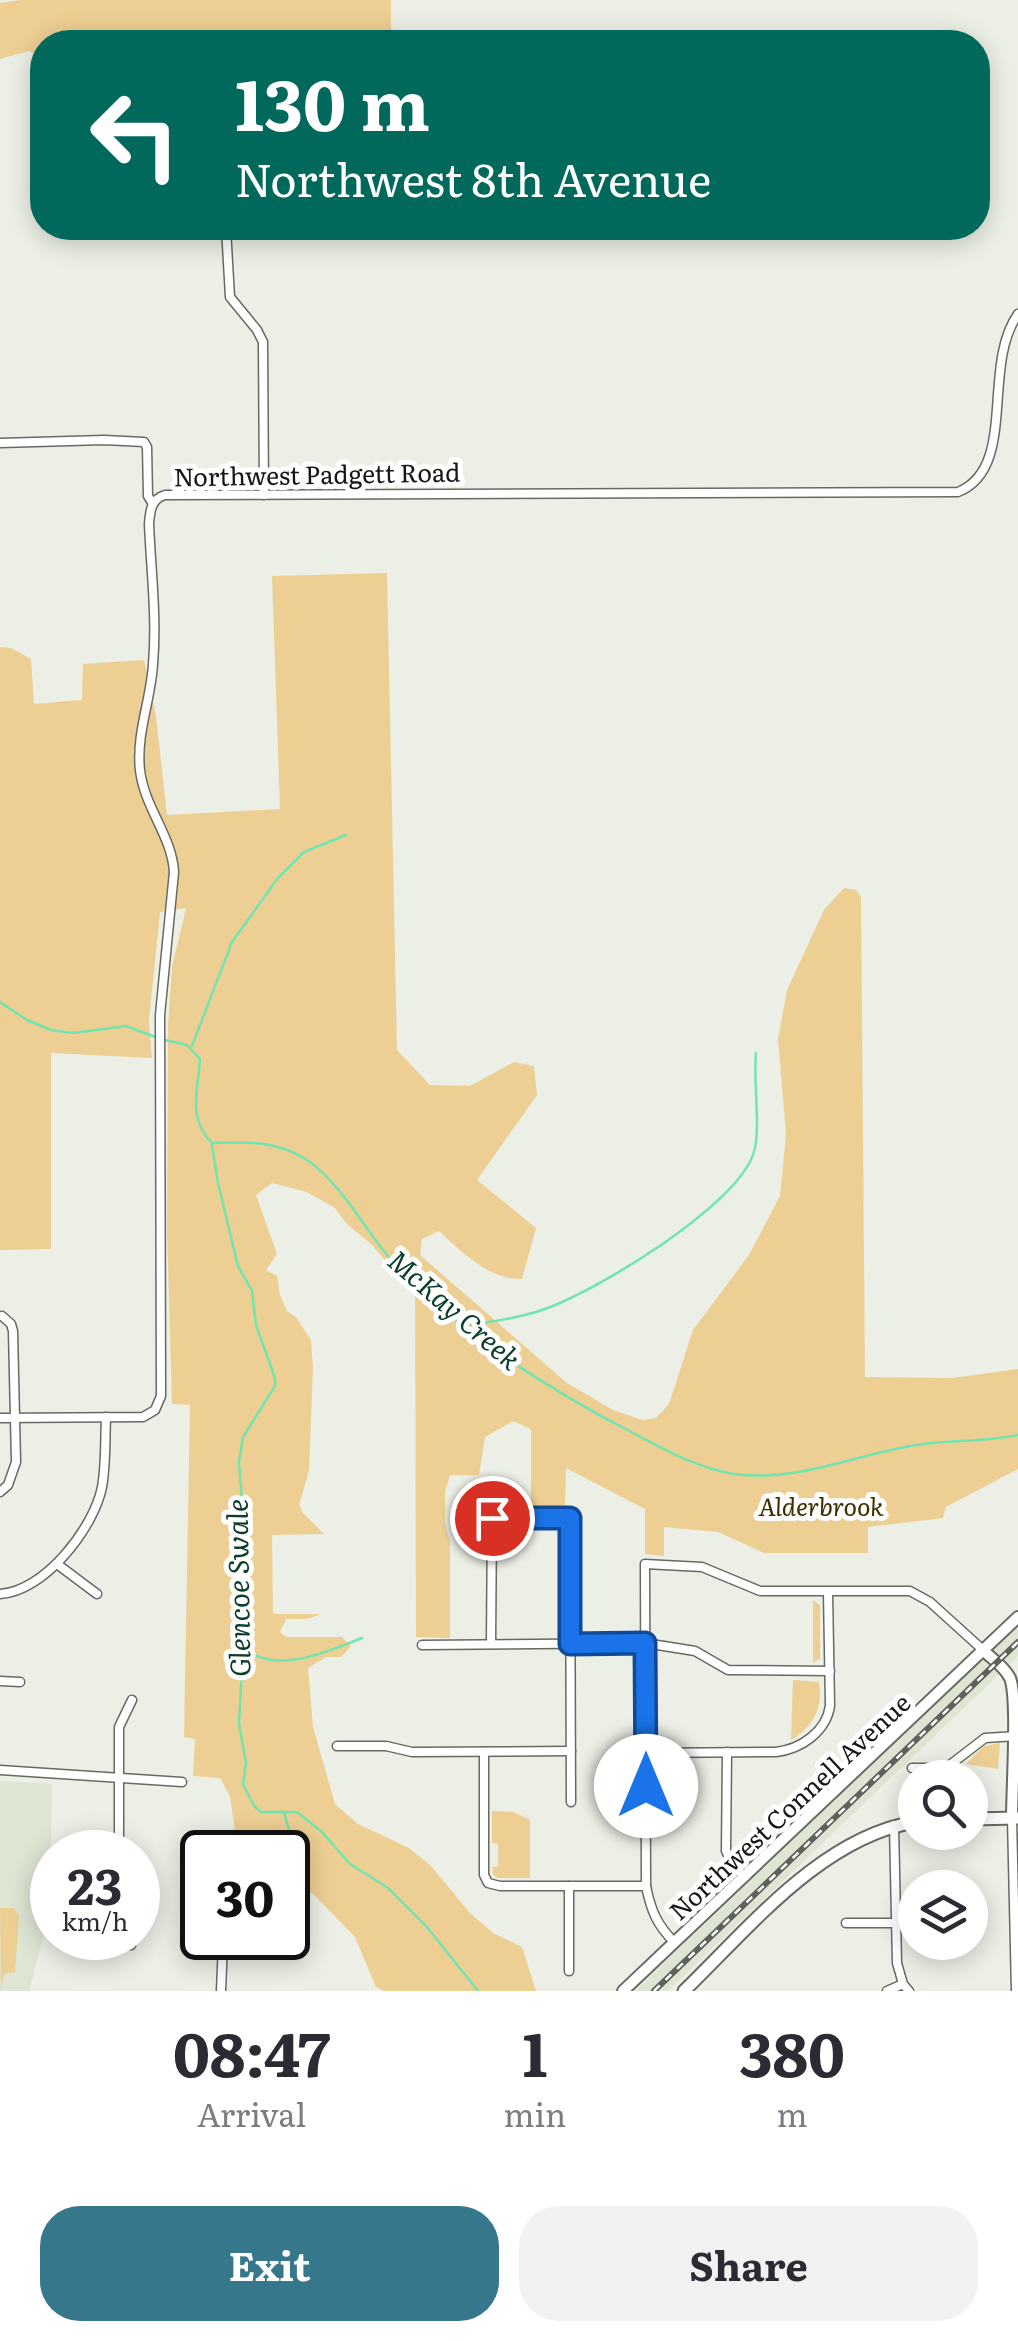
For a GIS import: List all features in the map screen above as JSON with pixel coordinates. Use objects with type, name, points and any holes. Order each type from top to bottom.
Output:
[{"type":"main road","points":[[988,1819],[1015,1818]]},
{"type":"main road","points":[[684,1991],[813,1868],[857,1839],[898,1825]]},
{"type":"street","points":[[227,240],[230,297],[257,330],[264,349],[264,494]]},
{"type":"street","name":"Northwest Padgett Road","points":[[106,1417],[143,1417],[155,1410],[162,1396],[163,1380],[160,1080],[164,956],[173,864],[143,786],[140,768],[141,729],[154,660],[149,524],[153,504],[165,496],[264,494],[958,492],[985,477],[999,455],[1004,348],[1018,314]]},
{"type":"street","points":[[0,443],[144,442],[148,496],[153,504]]},
{"type":"street","points":[[0,1492],[14,1472],[16,1418],[12,1328],[2,1316]]},
{"type":"street","points":[[0,1418],[106,1417],[102,1486],[94,1514],[57,1564],[34,1584],[0,1594]]},
{"type":"street","points":[[492,1644],[492,1518],[570,1518],[571,1802]]},
{"type":"street","points":[[57,1564],[96,1594]]},
{"type":"street","points":[[675,1943],[658,1925],[646,1886],[646,1564],[702,1567],[760,1590],[910,1591],[930,1602],[1002,1666],[1012,1680],[1017,1736],[1016,1991]]},
{"type":"street","points":[[646,1753],[789,1750],[813,1736],[829,1713],[828,1592]]},
{"type":"street","name":"Northwest Connell Avenue","points":[[623,1991],[1018,1617]]},
{"type":"street","points":[[422,1645],[645,1643],[695,1651],[728,1670],[830,1671]]},
{"type":"street","points":[[0,1681],[20,1682]]},
{"type":"street","points":[[119,1830],[119,1727],[132,1700]]},
{"type":"street","points":[[956,1760],[985,1738],[1017,1736]]},
{"type":"street","points":[[337,1746],[386,1746],[412,1752],[571,1752]]},
{"type":"street","points":[[484,1752],[484,1875],[488,1883],[646,1886]]},
{"type":"street","points":[[727,1752],[726,1851],[745,1877]]},
{"type":"street","points":[[0,1770],[182,1782]]},
{"type":"street","points":[[887,1991],[906,1988],[897,1963],[894,1826]]},
{"type":"street","points":[[569,1886],[570,1971]]},
{"type":"street","points":[[846,1923],[896,1923]]},
{"type":"street","points":[[220,1991],[222,1960]]},
{"type":"shaded area","points":[[1018,1626],[1018,1656],[909,1760],[898,1760],[898,1771],[668,1991],[635,1991]]},
{"type":"shaded area","points":[[0,1781],[52,1784],[51,1830],[30,1830],[30,1960],[37,1960],[29,1991],[0,1991]]},
{"type":"green space","points":[[391,0],[391,30],[30,30],[30,51],[0,59],[0,3]]},
{"type":"green space","name":"Alderbrook","points":[[387,573],[397,1050],[430,1085],[470,1086],[514,1062],[534,1066],[537,1095],[477,1180],[536,1228],[522,1279],[487,1270],[439,1231],[422,1239],[420,1255],[567,1383],[613,1410],[642,1420],[656,1418],[669,1404],[693,1330],[749,1255],[780,1196],[786,1134],[778,1039],[787,990],[824,910],[844,888],[856,890],[861,897],[865,1377],[952,1378],[1018,1369],[1018,1469],[946,1507],[943,1518],[868,1527],[868,1553],[764,1553],[718,1532],[664,1527],[664,1556],[645,1554],[645,1509],[566,1468],[565,1506],[531,1510],[531,1429],[513,1421],[485,1437],[479,1475],[450,1475],[445,1492],[445,1524],[450,1541],[450,1638],[416,1637],[415,1278],[389,1273],[384,1259],[335,1208],[307,1192],[272,1183],[256,1195],[277,1254],[266,1270],[277,1276],[287,1311],[296,1317],[311,1340],[309,1471],[299,1505],[324,1534],[272,1535],[273,1614],[321,1614],[286,1619],[280,1632],[286,1637],[342,1637],[351,1646],[341,1657],[326,1657],[308,1668],[313,1727],[335,1804],[358,1824],[409,1848],[431,1866],[470,1913],[493,1933],[522,1947],[536,1991],[384,1991],[376,1987],[355,1937],[310,1893],[310,1830],[235,1830],[230,1796],[220,1778],[193,1776],[195,1739],[184,1737],[190,1405],[172,1404],[167,1230],[168,1026],[172,967],[186,908],[160,912],[149,1021],[152,1058],[51,1053],[51,1249],[0,1250],[0,647],[11,648],[31,659],[34,704],[82,700],[83,664],[144,660],[156,716],[167,815],[280,809],[272,576]]},
{"type":"green space","points":[[813,1600],[820,1605],[820,1659],[813,1663]]},
{"type":"green space","points":[[793,1680],[819,1682],[820,1691],[815,1716],[791,1740]]},
{"type":"green space","points":[[1000,1743],[998,1769],[988,1767],[988,1760],[970,1760],[984,1746]]},
{"type":"green space","points":[[492,1811],[514,1812],[530,1820],[530,1878],[493,1875],[492,1867],[498,1866],[498,1844],[492,1843]]},
{"type":"green space","points":[[0,1908],[13,1908],[19,1915],[15,1972],[4,1974],[1,1991]]},
{"type":"waterway","points":[[192,1046],[232,942],[278,878],[304,852],[346,835]]},
{"type":"waterway","name":"McKay Creek","points":[[0,1002],[51,1030],[73,1033],[126,1026],[158,1038]]},
{"type":"waterway","name":"McKay Creek","points":[[165,1040],[187,1045],[200,1059],[197,1114],[212,1143],[273,1146],[307,1160],[345,1198],[400,1270],[453,1318],[541,1381],[671,1452],[721,1472],[778,1475],[919,1445],[1018,1435]]},
{"type":"waterway","points":[[467,1325],[524,1315],[566,1300],[662,1244],[722,1197],[754,1152],[756,1053]]},
{"type":"waterway","name":"Glencoe Swale","points":[[212,1145],[238,1266],[252,1291],[256,1325],[275,1378],[275,1386],[243,1437],[239,1461],[242,1505],[233,1560],[237,1597],[245,1614],[239,1724],[246,1763],[243,1784],[261,1812],[297,1812],[322,1832],[350,1864],[388,1888],[426,1926],[478,1991]]},
{"type":"waterway","points":[[245,1649],[258,1657],[288,1660],[319,1654],[362,1638]]},
{"type":"waterway","points":[[284,1812],[289,1830]]},
{"type":"railway","points":[[654,1991],[1018,1642]]},
{"type":"route","points":[[492,1518],[570,1518],[570,1644],[645,1643],[646,1786]]}]
